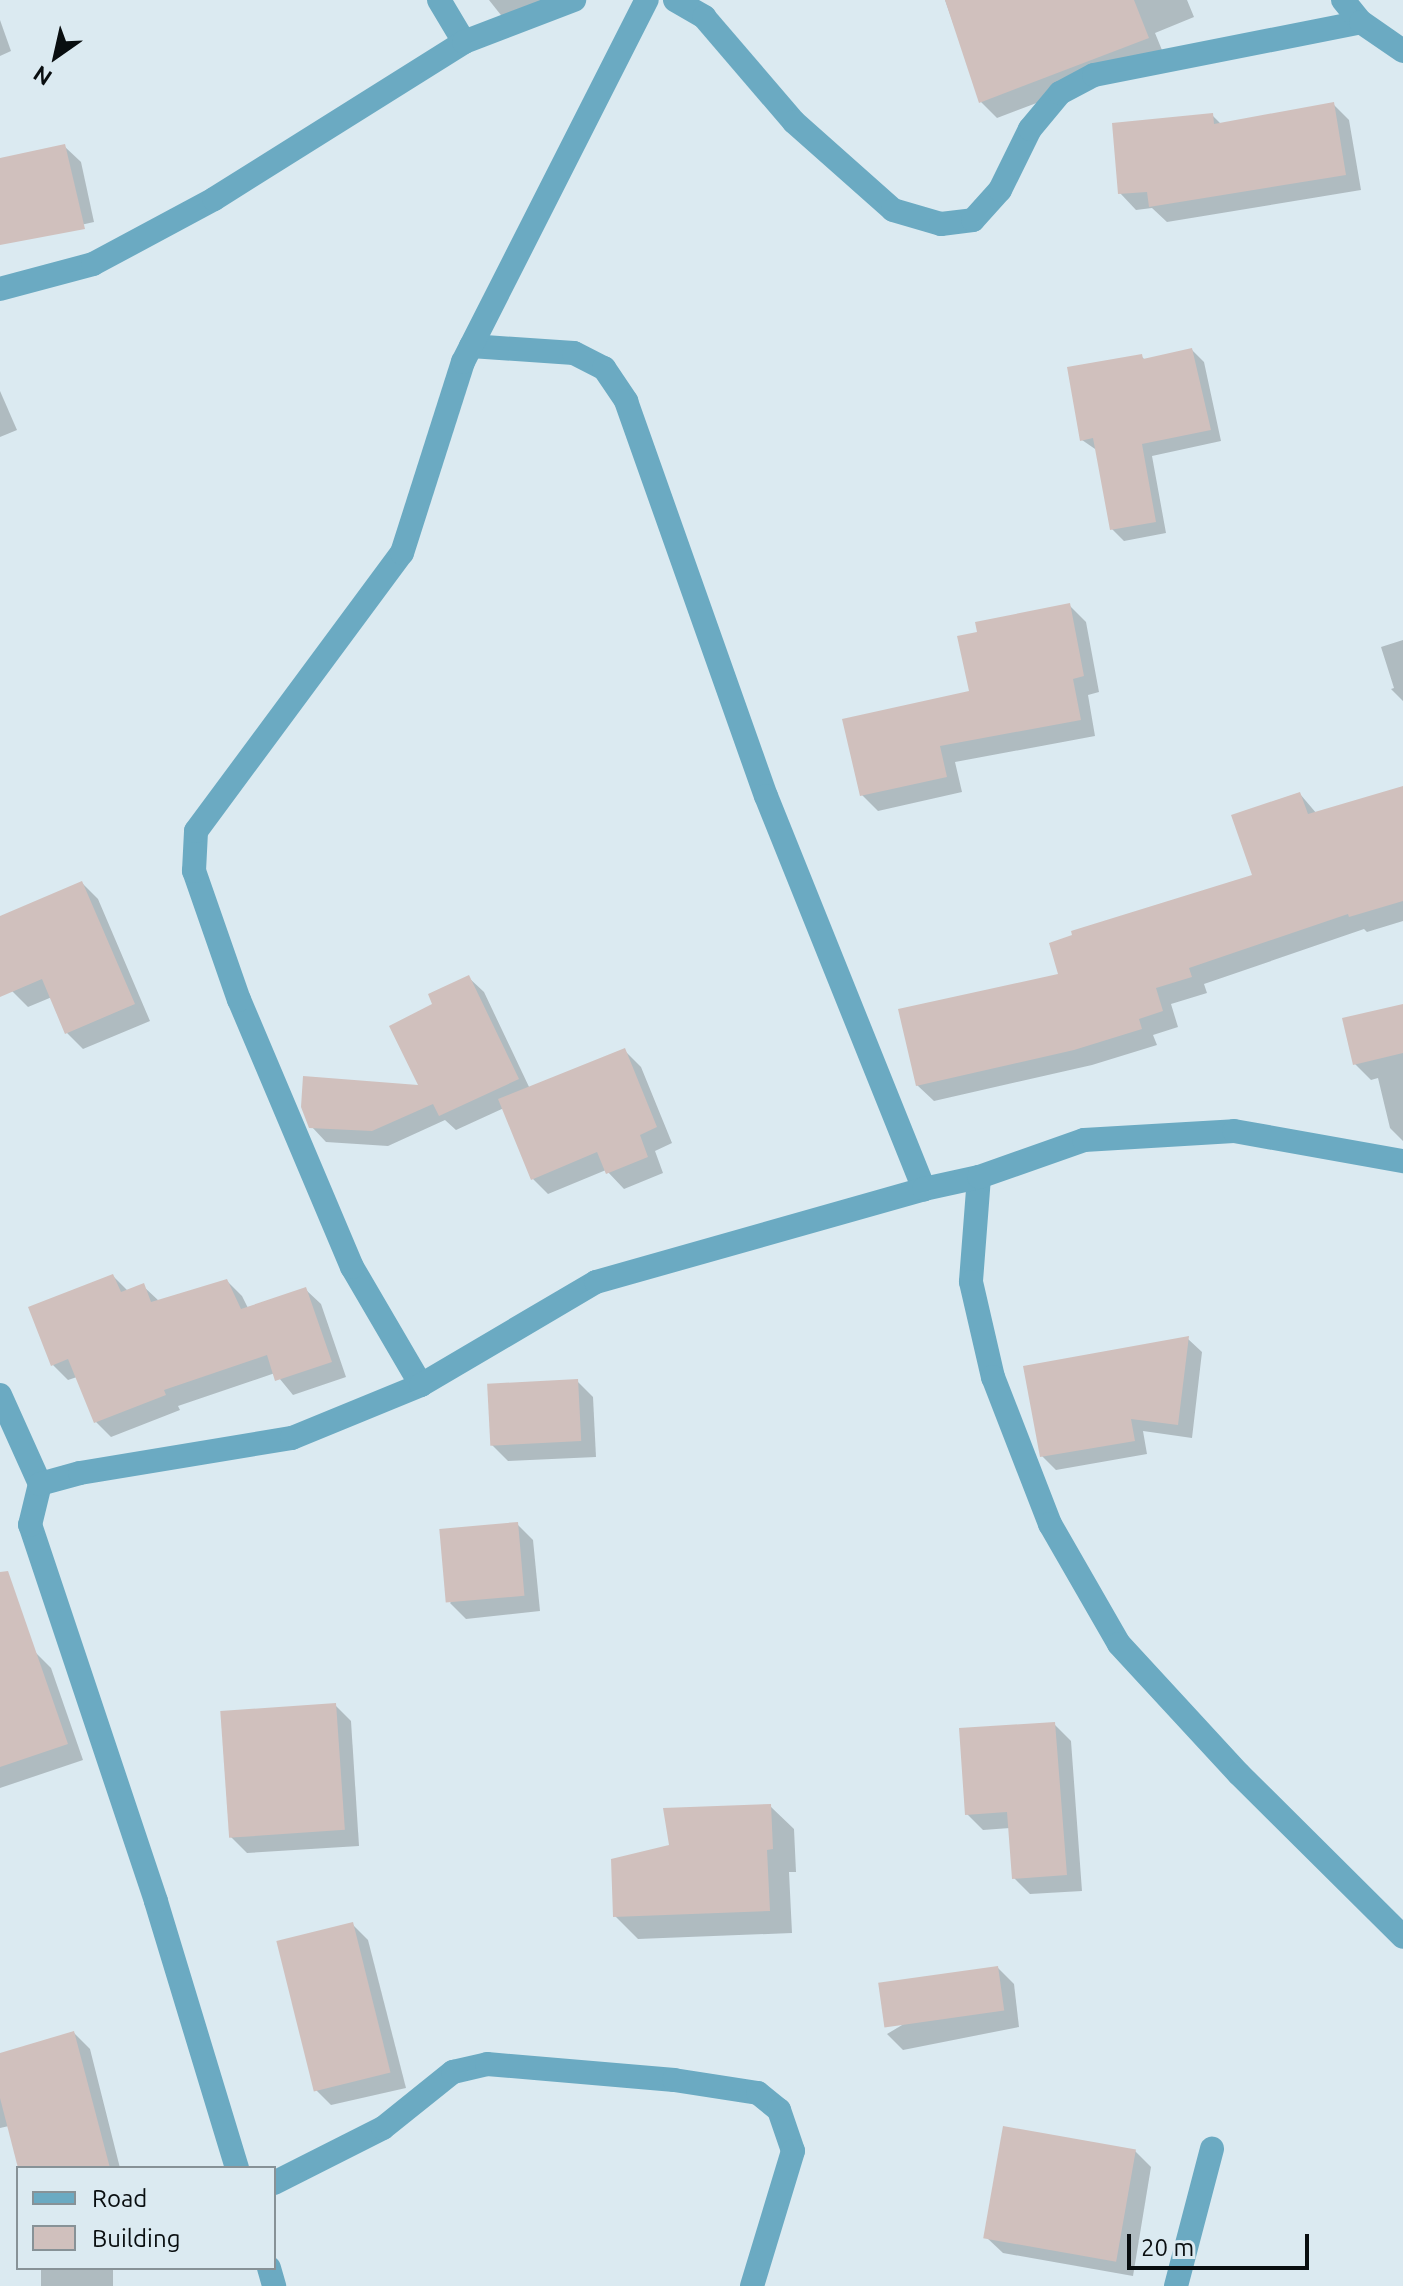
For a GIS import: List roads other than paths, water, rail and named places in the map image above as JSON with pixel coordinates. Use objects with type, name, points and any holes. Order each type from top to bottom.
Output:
[{"type":"street","points":[[439,0],[464,42]]},
{"type":"street","points":[[0,289],[93,264],[214,199],[464,42],[574,0]]},
{"type":"street","points":[[421,1385],[352,1267],[239,1000],[194,871],[196,831],[402,553],[463,362],[647,0]]},
{"type":"street","points":[[675,0],[704,17],[794,122],[893,210],[941,224],[973,220],[1000,190],[1030,129],[1060,93],[1094,75],[1361,22]]},
{"type":"street","points":[[1343,0],[1361,22],[1403,51]]},
{"type":"street","points":[[471,346],[574,353],[604,368],[626,401],[766,796],[924,1189]]},
{"type":"street","points":[[40,1484],[80,1473],[292,1438],[421,1385],[596,1282],[924,1189],[979,1177],[1084,1140],[1234,1131],[1403,1161]]},
{"type":"street","points":[[979,1177],[971,1282],[993,1377],[1050,1524],[1119,1644],[1239,1774],[1403,1937]]},
{"type":"street","points":[[0,1395],[40,1484],[30,1525],[156,1901],[236,2166]]},
{"type":"street","points":[[276,2182],[383,2128],[453,2072],[487,2064],[674,2080],[758,2093],[779,2110],[793,2151],[752,2286]]},
{"type":"street","points":[[1176,2286],[1212,2149]]}]
